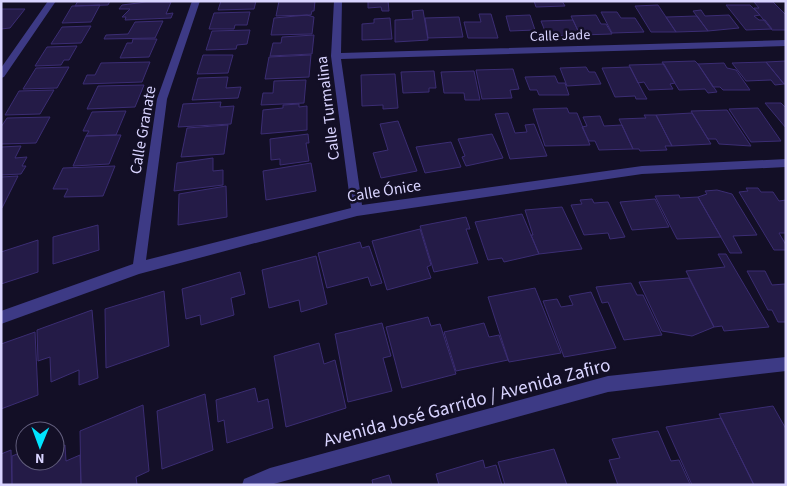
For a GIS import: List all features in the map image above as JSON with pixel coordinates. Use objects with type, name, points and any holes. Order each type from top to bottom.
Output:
[{"type":"street","points":[[1,75],[52,1]]},
{"type":"street","name":"Calle Granate","points":[[138,268],[162,98],[196,1]]},
{"type":"street","name":"Calle Turmalina","points":[[338,1],[336,56],[357,210]]},
{"type":"street","name":"Calle Jade","points":[[336,56],[786,43]]},
{"type":"street","name":"Calle Ónice","points":[[1,318],[138,268],[357,210],[642,170],[786,163]]},
{"type":"street","name":"Avenida José Garrido / Avenida Zafiro","points":[[250,485],[292,470],[608,384],[786,364]]},
{"type":"building","points":[[78,1],[110,1],[108,5],[75,6]]},
{"type":"building","points":[[221,1],[256,1],[254,9],[218,10]]},
{"type":"building","points":[[279,1],[315,1],[314,11],[312,11],[311,15],[276,16]]},
{"type":"building","points":[[368,1],[388,1],[389,11],[382,11],[381,7],[368,8]]},
{"type":"building","points":[[534,1],[562,1],[565,6],[536,7]]},
{"type":"building","points":[[146,2],[171,2],[166,14],[173,13],[171,18],[125,20],[126,17],[122,17],[130,9],[119,9],[122,5]]},
{"type":"building","points":[[754,2],[773,2],[786,15],[786,30],[772,30],[754,8],[759,8]]},
{"type":"building","points":[[100,5],[91,22],[62,23],[72,6]]},
{"type":"building","points":[[658,5],[676,32],[651,32],[635,6]]},
{"type":"building","points":[[726,5],[750,5],[760,15],[754,16],[759,20],[765,20],[772,29],[746,30]]},
{"type":"building","points":[[1,9],[25,9],[10,28],[1,29]]},
{"type":"building","points":[[423,10],[428,40],[395,42],[395,20],[413,19],[412,11]]},
{"type":"building","points":[[701,10],[705,16],[729,15],[739,28],[708,31],[693,11]]},
{"type":"building","points":[[250,12],[247,25],[235,25],[234,29],[209,29],[214,13]]},
{"type":"building","points":[[601,12],[617,12],[621,18],[635,18],[644,32],[612,33]]},
{"type":"building","points":[[479,14],[491,14],[498,38],[468,38],[464,22],[481,22]]},
{"type":"building","points":[[307,15],[314,17],[312,34],[271,35],[274,18]]},
{"type":"building","points":[[530,15],[535,30],[510,31],[506,16]]},
{"type":"building","points":[[596,15],[601,24],[606,24],[612,34],[580,35],[571,16]]},
{"type":"building","points":[[697,16],[708,31],[676,32],[666,17]]},
{"type":"building","points":[[459,17],[463,37],[428,38],[425,18]]},
{"type":"building","points":[[390,18],[392,39],[362,40],[362,24],[374,23],[374,19]]},
{"type":"building","points":[[573,20],[580,35],[547,36],[541,21]]},
{"type":"building","points":[[163,21],[155,38],[104,39],[106,35],[128,34],[135,22]]},
{"type":"building","points":[[91,26],[81,43],[51,44],[62,27]]},
{"type":"building","points":[[250,30],[247,44],[237,45],[236,49],[206,50],[212,31]]},
{"type":"building","points":[[314,35],[312,54],[270,56],[273,43],[281,43],[282,37]]},
{"type":"building","points":[[133,39],[157,39],[149,57],[120,58],[127,43],[132,43]]},
{"type":"building","points":[[77,46],[69,60],[64,60],[61,65],[35,66],[47,47]]},
{"type":"building","points":[[203,55],[233,55],[228,73],[197,74]]},
{"type":"building","points":[[311,55],[309,77],[265,79],[269,57]]},
{"type":"building","points":[[695,61],[717,92],[708,93],[705,89],[679,90],[662,62]]},
{"type":"building","points":[[786,61],[786,84],[784,84],[766,62]]},
{"type":"building","points":[[150,62],[142,82],[83,84],[87,75],[95,75],[101,63]]},
{"type":"building","points":[[766,62],[784,84],[775,85],[771,80],[746,81],[732,63]]},
{"type":"building","points":[[724,63],[727,68],[736,70],[750,90],[723,90],[720,87],[713,87],[698,64]]},
{"type":"building","points":[[664,64],[675,83],[670,84],[673,89],[649,90],[644,82],[638,83],[629,65]]},
{"type":"building","points":[[69,67],[57,88],[23,89],[36,68]]},
{"type":"building","points":[[586,67],[589,72],[595,72],[601,84],[567,86],[560,68]]},
{"type":"building","points":[[630,67],[647,99],[636,99],[635,96],[615,97],[602,68]]},
{"type":"building","points":[[513,69],[519,89],[510,90],[512,98],[482,99],[476,70]]},
{"type":"building","points":[[434,71],[436,88],[429,88],[429,92],[403,93],[401,72]]},
{"type":"building","points":[[474,71],[480,100],[465,100],[464,93],[444,93],[441,72]]},
{"type":"building","points":[[395,74],[398,108],[383,109],[383,105],[362,106],[361,75]]},
{"type":"building","points":[[555,76],[558,83],[565,83],[569,95],[539,95],[537,90],[530,90],[525,77]]},
{"type":"building","points":[[228,77],[226,88],[241,87],[238,98],[192,100],[198,78]]},
{"type":"building","points":[[306,80],[304,103],[261,105],[263,93],[273,93],[274,81]]},
{"type":"building","points":[[144,85],[135,107],[87,109],[98,86]]},
{"type":"building","points":[[54,90],[40,114],[5,115],[19,91]]},
{"type":"building","points":[[221,102],[220,107],[234,106],[231,124],[178,127],[183,104]]},
{"type":"building","points":[[765,103],[781,103],[786,108],[786,128]]},
{"type":"building","points":[[299,104],[299,107],[307,106],[307,130],[261,134],[263,110],[283,108],[283,105]]},
{"type":"building","points":[[567,108],[569,113],[577,113],[590,145],[545,146],[533,109]]},
{"type":"building","points":[[758,108],[781,141],[751,142],[729,109]]},
{"type":"building","points":[[727,110],[751,146],[719,144],[716,139],[708,139],[691,111]]},
{"type":"building","points":[[126,111],[116,135],[86,136],[89,131],[83,131],[92,112]]},
{"type":"building","points":[[508,113],[515,133],[527,132],[525,125],[534,124],[547,156],[510,159],[495,114]]},
{"type":"building","points":[[692,113],[711,144],[672,146],[656,115]]},
{"type":"building","points":[[644,115],[656,115],[672,146],[665,146],[667,150],[640,151],[639,149],[633,149],[619,119],[646,118]]},
{"type":"building","points":[[600,116],[604,126],[622,125],[633,149],[599,150],[595,141],[589,141],[582,127],[587,126],[583,117]]},
{"type":"building","points":[[50,117],[36,143],[1,144],[1,127],[7,118]]},
{"type":"building","points":[[398,121],[417,171],[381,178],[373,153],[388,150],[380,124]]},
{"type":"building","points":[[228,125],[224,154],[181,157],[187,128]]},
{"type":"building","points":[[308,134],[309,143],[306,143],[309,161],[280,165],[280,159],[271,160],[270,139]]},
{"type":"building","points":[[492,134],[503,158],[466,166],[462,157],[465,156],[458,139]]},
{"type":"building","points":[[121,135],[109,164],[73,166],[86,136]]},
{"type":"building","points":[[451,142],[461,167],[425,173],[416,147]]},
{"type":"building","points":[[21,146],[15,158],[27,157],[22,166],[26,166],[21,174],[1,175],[1,147]]},
{"type":"building","points":[[213,158],[213,171],[223,170],[223,185],[174,191],[177,163]]},
{"type":"building","points":[[311,163],[316,191],[266,200],[263,171]]},
{"type":"building","points":[[115,166],[103,196],[64,197],[68,189],[53,189],[63,168]]},
{"type":"building","points":[[18,176],[2,208],[1,208],[1,177]]},
{"type":"building","points":[[226,186],[227,217],[178,225],[179,194]]},
{"type":"building","points":[[746,188],[758,188],[761,192],[773,192],[779,201],[786,200],[786,233],[779,233],[786,245],[786,250],[774,250],[739,192],[748,191]]},
{"type":"building","points":[[717,190],[732,194],[757,235],[733,236],[742,253],[730,253],[698,197],[707,194],[705,191]]},
{"type":"building","points":[[679,195],[680,198],[698,197],[721,237],[677,239],[655,196]]},
{"type":"building","points":[[592,199],[594,203],[608,202],[625,237],[610,239],[608,233],[584,235],[571,205],[582,204],[580,200]]},
{"type":"building","points":[[655,199],[669,227],[632,230],[620,202]]},
{"type":"building","points":[[562,207],[582,249],[539,254],[531,235],[533,235],[525,210]]},
{"type":"building","points":[[522,214],[539,254],[504,262],[502,258],[488,260],[475,222]]},
{"type":"building","points":[[466,217],[470,229],[466,229],[478,263],[434,272],[420,226]]},
{"type":"building","points":[[98,225],[99,250],[53,264],[53,237]]},
{"type":"building","points":[[420,229],[431,265],[427,267],[431,278],[387,290],[372,241]]},
{"type":"building","points":[[38,240],[38,272],[1,284],[1,252]]},
{"type":"building","points":[[360,242],[362,248],[369,246],[382,283],[371,286],[368,277],[327,288],[318,253]]},
{"type":"building","points":[[718,254],[726,254],[769,327],[724,331],[722,326],[714,327],[686,271],[725,267]]},
{"type":"building","points":[[316,256],[327,304],[301,312],[299,300],[269,308],[262,270]]},
{"type":"building","points":[[747,271],[765,271],[772,285],[785,284],[786,322],[778,322],[772,310],[768,310]]},
{"type":"building","points":[[240,272],[245,294],[231,298],[234,315],[201,325],[200,315],[186,319],[182,289]]},
{"type":"building","points":[[689,278],[714,327],[692,336],[662,331],[639,282]]},
{"type":"building","points":[[631,283],[637,295],[643,295],[662,335],[624,340],[608,302],[602,303],[596,287]]},
{"type":"building","points":[[535,288],[561,353],[509,362],[488,297]]},
{"type":"building","points":[[164,291],[169,346],[106,368],[105,309]]},
{"type":"building","points":[[591,292],[616,348],[564,357],[543,301],[557,299],[561,307],[573,305],[569,296]]},
{"type":"building","points":[[92,310],[98,378],[79,385],[79,370],[51,382],[50,357],[38,361],[37,330]]},
{"type":"building","points":[[428,317],[431,326],[440,324],[456,374],[402,388],[386,327]]},
{"type":"building","points":[[382,323],[391,356],[383,358],[392,391],[348,402],[335,334]]},
{"type":"building","points":[[484,323],[489,337],[499,335],[508,360],[456,371],[444,332]]},
{"type":"building","points":[[35,332],[38,395],[1,409],[1,344]]},
{"type":"building","points":[[319,343],[324,364],[335,360],[346,408],[286,427],[274,356]]},
{"type":"building","points":[[255,388],[258,402],[268,399],[273,428],[227,443],[224,420],[218,422],[216,400]]},
{"type":"building","points":[[205,394],[213,450],[162,469],[157,411]]},
{"type":"building","points":[[143,405],[149,471],[136,477],[137,484],[135,485],[81,485],[80,431]]},
{"type":"building","points":[[773,406],[786,429],[786,485],[754,485],[719,414]]},
{"type":"building","points":[[721,418],[754,485],[692,485],[666,427]]},
{"type":"building","points":[[658,431],[671,461],[679,460],[690,484],[618,485],[609,460],[620,458],[612,439]]},
{"type":"building","points":[[65,445],[66,461],[80,455],[81,485],[12,485],[12,456],[15,455],[15,471],[65,471]]},
{"type":"building","points":[[554,449],[567,485],[505,485],[498,462]]},
{"type":"building","points":[[11,450],[12,485],[1,485],[1,454]]},
{"type":"building","points":[[483,460],[485,468],[496,465],[502,485],[439,485],[436,474]]},
{"type":"building","points":[[389,475],[392,485],[373,485],[372,480]]}]
